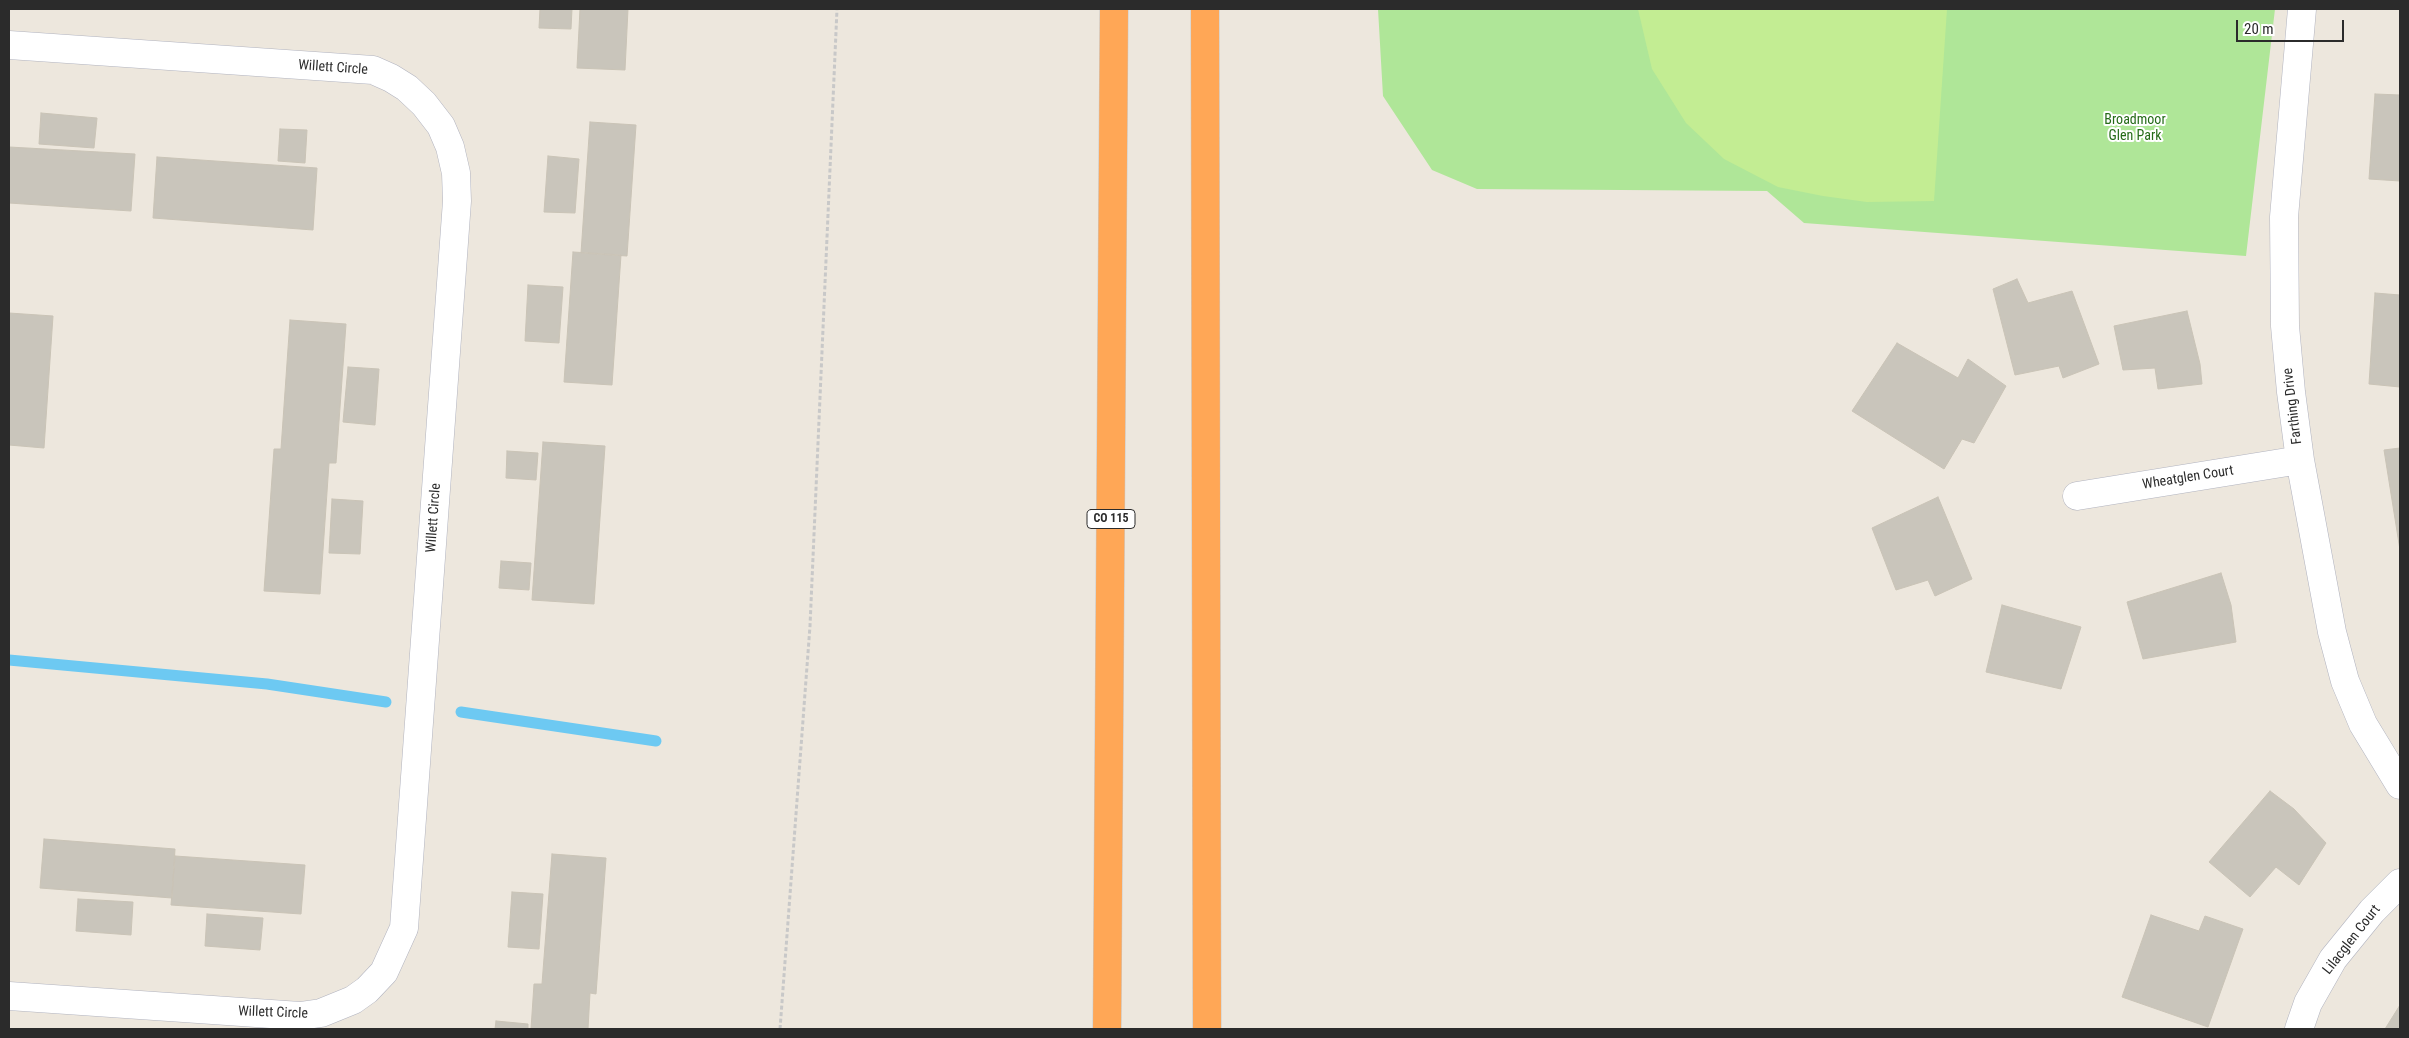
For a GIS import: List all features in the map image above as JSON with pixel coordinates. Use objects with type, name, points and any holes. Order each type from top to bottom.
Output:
[{"type":"highway","name":"CO 115","points":[[1107,1025],[1114,9]]},
{"type":"highway","points":[[1205,9],[1207,1029]]},
{"type":"street","name":"Farthing Drive","points":[[2302,9],[2284,216],[2283,255],[2291,392],[2300,460],[2332,632],[2345,681],[2363,724],[2400,786]]},
{"type":"street","name":"Willett Circle","points":[[9,45],[373,70],[407,88],[424,104],[441,126],[450,147],[456,173],[457,201],[404,928],[384,972],[367,990],[353,1000],[321,1013],[300,1016],[9,996]]},
{"type":"street","name":"Wheatglen Court","points":[[2077,496],[2300,460]]},
{"type":"street","name":"Lilacglen Court","points":[[2299,1029],[2308,1003],[2334,959],[2372,911],[2400,883]]},
{"type":"path","points":[[780,1029],[810,626],[837,9]]},
{"type":"green space","name":"Broadmoor Glen Park","points":[[1378,9],[2275,9],[2246,256],[1804,223],[1767,191],[1477,189],[1432,170],[1383,96]]},
{"type":"green space","points":[[1638,9],[1947,9],[1934,201],[1867,202],[1778,187],[1724,159],[1686,123],[1652,69]]},
{"type":"building","points":[[540,9],[572,9],[571,29],[539,28]]},
{"type":"building","points":[[580,9],[628,9],[625,70],[577,68]]},
{"type":"building","points":[[2375,94],[2400,95],[2400,181],[2369,179]]},
{"type":"building","points":[[41,113],[97,118],[94,148],[39,144]]},
{"type":"building","points":[[590,122],[636,125],[627,256],[581,253]]},
{"type":"building","points":[[280,129],[307,130],[305,163],[278,161]]},
{"type":"building","points":[[9,147],[135,154],[131,211],[9,203]]},
{"type":"building","points":[[548,156],[579,159],[575,213],[544,212]]},
{"type":"building","points":[[157,157],[317,168],[313,230],[153,218]]},
{"type":"building","points":[[573,252],[621,255],[612,385],[564,382]]},
{"type":"building","points":[[2017,279],[2028,303],[2072,291],[2099,364],[2063,378],[2059,366],[2015,375],[1993,289]]},
{"type":"building","points":[[528,285],[563,287],[559,343],[525,341]]},
{"type":"building","points":[[2375,293],[2400,295],[2400,387],[2369,384]]},
{"type":"building","points":[[2187,311],[2200,364],[2202,384],[2158,389],[2155,368],[2123,370],[2114,326]]},
{"type":"building","points":[[9,313],[53,316],[44,448],[9,445]]},
{"type":"building","points":[[290,320],[346,324],[336,463],[329,463],[320,594],[264,591],[274,449],[281,449]]},
{"type":"building","points":[[1897,343],[1958,378],[1968,359],[2006,386],[1974,443],[1962,439],[1944,469],[1852,411]]},
{"type":"building","points":[[348,367],[379,369],[375,425],[343,422]]},
{"type":"building","points":[[543,442],[605,446],[594,604],[532,600]]},
{"type":"building","points":[[2400,448],[2400,550],[2384,450]]},
{"type":"building","points":[[507,451],[538,453],[536,480],[506,478]]},
{"type":"building","points":[[1938,497],[1972,579],[1935,596],[1928,580],[1896,590],[1872,528]]},
{"type":"building","points":[[332,499],[363,501],[360,554],[329,553]]},
{"type":"building","points":[[501,561],[531,563],[529,590],[499,588]]},
{"type":"building","points":[[2221,573],[2231,605],[2236,642],[2143,659],[2127,602]]},
{"type":"building","points":[[2002,605],[2081,627],[2061,689],[1986,672]]},
{"type":"building","points":[[2270,791],[2294,809],[2326,843],[2299,885],[2276,867],[2250,897],[2209,862]]},
{"type":"building","points":[[44,839],[175,849],[172,898],[40,888]]},
{"type":"building","points":[[552,854],[606,858],[596,994],[590,993],[588,1029],[531,1029],[534,984],[542,984]]},
{"type":"building","points":[[175,856],[305,865],[301,914],[171,905]]},
{"type":"building","points":[[512,892],[543,894],[539,949],[508,947]]},
{"type":"building","points":[[78,899],[133,902],[131,935],[76,931]]},
{"type":"building","points":[[207,914],[263,918],[260,950],[205,946]]},
{"type":"building","points":[[2151,915],[2199,931],[2205,916],[2243,929],[2208,1027],[2122,997]]},
{"type":"building","points":[[2400,1005],[2400,1029],[2385,1029]]},
{"type":"building","points":[[496,1021],[528,1024],[528,1029],[495,1029]]},
{"type":"waterway","points":[[9,660],[267,684],[386,702]]},
{"type":"waterway","points":[[461,712],[656,741]]}]
